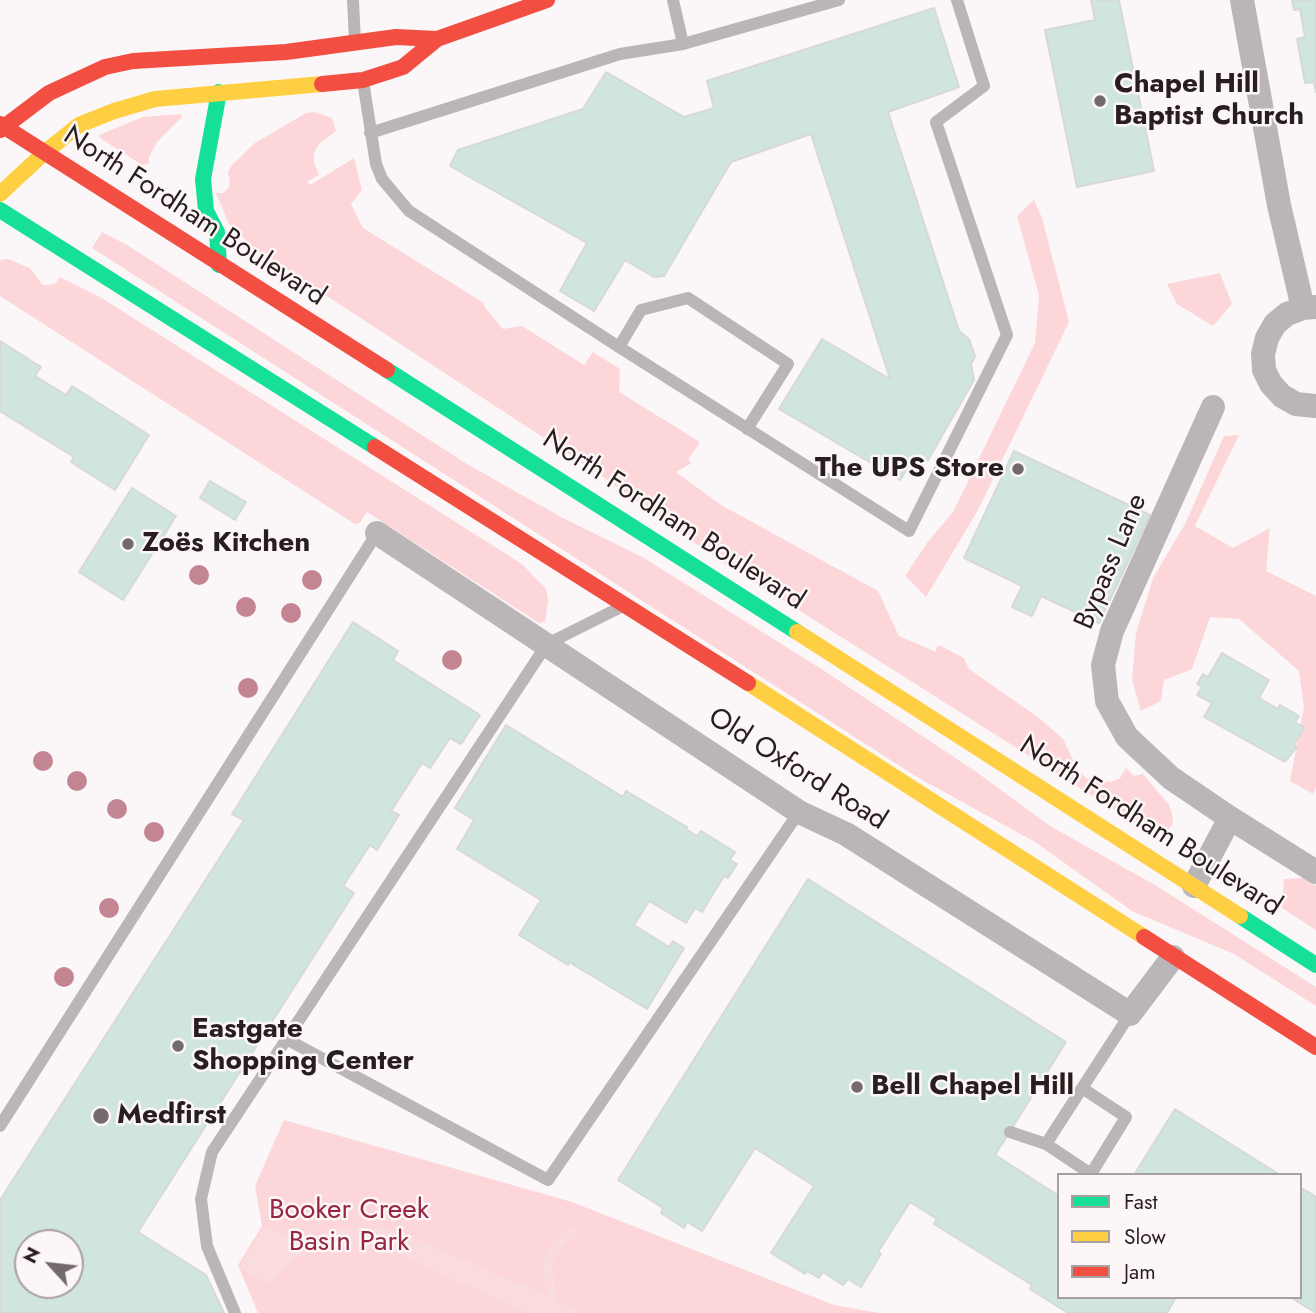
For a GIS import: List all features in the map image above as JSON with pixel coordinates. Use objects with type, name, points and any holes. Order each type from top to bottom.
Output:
[{"type":"main road","points":[[0,194],[79,125],[114,111],[155,99],[363,80],[403,66],[437,39],[547,0]]},
{"type":"main road","points":[[1,127],[49,93],[105,67],[134,61],[274,52],[396,37],[437,39]]},
{"type":"main road","points":[[219,92],[209,139],[203,194],[206,211],[217,232],[219,265]]},
{"type":"main road","name":"North Fordham Boulevard","points":[[1,127],[637,529],[1316,965]]},
{"type":"main road","points":[[0,210],[626,605],[1316,1047]]},
{"type":"street","points":[[1242,0],[1279,205],[1309,308],[1287,314],[1271,331],[1263,354],[1264,370],[1271,384],[1282,396],[1296,404],[1316,406]]},
{"type":"street","name":"Bypass Lane","points":[[1213,407],[1112,631],[1103,665],[1107,701],[1127,737],[1171,778],[1316,872]]},
{"type":"street","name":"Old Oxford Road","points":[[377,533],[799,812],[846,834],[1130,1014]]},
{"type":"street","points":[[1194,886],[1230,818]]},
{"type":"street","points":[[1130,1014],[1173,957]]},
{"type":"lane","points":[[353,0],[355,44]]},
{"type":"lane","points":[[673,0],[683,44]]},
{"type":"lane","points":[[370,133],[620,54],[683,44],[839,0]]},
{"type":"lane","points":[[363,80],[376,164],[382,179],[409,211],[909,531],[1007,335],[936,122],[984,86],[957,0]]},
{"type":"lane","points":[[619,347],[641,310],[688,298],[788,364],[747,429]]},
{"type":"lane","points":[[0,1126],[377,533]]},
{"type":"lane","points":[[234,1313],[207,1246],[201,1199],[212,1152],[547,644],[626,605]]},
{"type":"lane","points":[[288,1040],[548,1180],[799,812]]},
{"type":"lane","points":[[1046,1144],[1130,1014]]},
{"type":"lane","points":[[1082,1088],[1126,1117],[1092,1173]]},
{"type":"lane","points":[[1010,1132],[1046,1144],[1090,1173]]},
{"type":"green space","points":[[315,112],[332,118],[336,131],[319,144],[314,153],[319,175],[307,182],[310,185],[354,158],[362,190],[351,204],[363,228],[484,303],[503,329],[522,326],[584,365],[593,352],[620,369],[619,392],[700,442],[688,460],[692,463],[676,472],[721,505],[878,591],[899,636],[936,652],[937,646],[941,646],[964,658],[969,669],[1039,718],[1063,739],[1077,768],[1086,778],[1111,782],[1120,778],[1126,768],[1134,776],[1143,774],[1169,805],[1173,817],[1172,825],[1164,834],[1151,833],[710,554],[596,472],[255,249],[229,224],[216,193],[223,193],[229,187],[228,173],[231,166],[255,143],[306,113]]},
{"type":"green space","points":[[181,114],[182,117],[157,142],[149,157],[149,164],[142,165],[99,135],[143,117]]},
{"type":"green space","points":[[1034,200],[1042,218],[1069,322],[978,510],[926,597],[905,576],[927,543],[953,512],[1035,343],[1039,295],[1017,216]]},
{"type":"green space","points":[[102,232],[127,245],[467,464],[561,517],[644,558],[823,670],[975,771],[1050,826],[1155,885],[1316,987],[1316,1006],[1234,954],[1132,911],[1035,842],[917,777],[92,248]]},
{"type":"green space","points":[[8,259],[30,268],[43,285],[55,284],[60,277],[100,297],[522,564],[546,589],[548,601],[545,622],[539,623],[367,512],[360,523],[355,524],[0,296],[0,260]]},
{"type":"green space","points":[[1220,273],[1232,304],[1213,326],[1177,304],[1167,284]]},
{"type":"green space","points":[[1239,435],[1195,526],[1233,548],[1270,528],[1266,571],[1316,596],[1316,787],[1313,794],[1290,781],[1304,707],[1299,671],[1239,619],[1210,617],[1192,669],[1164,680],[1161,701],[1141,711],[1132,680],[1136,633],[1153,578],[1185,524],[1224,436]]},
{"type":"green space","points":[[1304,878],[1316,886],[1316,930],[1282,908],[1284,879]]},
{"type":"green space","name":"Booker Creek Basin Park","points":[[284,1120],[572,1202],[834,1305],[879,1313],[258,1313],[238,1265],[262,1226],[255,1186]]},
{"type":"shaded area","points":[[352,1227],[395,1231],[523,1285],[579,1313],[527,1313],[392,1251],[353,1247],[312,1251],[293,1259],[272,1280],[265,1283],[252,1276],[241,1265],[264,1229],[303,1238]]},
{"type":"building","name":"Chapel Hill Baptist Church","points":[[1091,0],[1119,0],[1154,171],[1077,187],[1045,30],[1095,20]]},
{"type":"building","points":[[1292,0],[1316,0],[1316,92],[1314,82],[1305,83],[1297,39],[1305,37],[1300,9],[1294,10]]},
{"type":"building","points":[[934,8],[959,87],[888,112],[959,331],[969,339],[975,356],[971,364],[974,380],[928,460],[909,466],[900,480],[779,409],[822,339],[890,379],[811,134],[731,162],[664,276],[654,277],[625,260],[594,311],[560,291],[587,243],[450,166],[458,150],[583,109],[606,72],[684,117],[714,108],[707,81]]},
{"type":"building","points":[[0,341],[41,367],[35,376],[66,395],[72,386],[149,435],[115,490],[71,462],[74,457],[0,411]]},
{"type":"building","points":[[1014,451],[1150,515],[1099,623],[1041,596],[1032,616],[1012,607],[1022,586],[964,558]]},
{"type":"building","points":[[210,481],[246,502],[235,520],[200,498]]},
{"type":"building","name":"Zoës Kitchen","points":[[132,488],[176,516],[123,600],[79,572]]},
{"type":"building","name":"Eastgate Shopping Center","points":[[353,622],[398,651],[393,660],[480,715],[461,744],[450,738],[430,768],[422,763],[391,811],[399,815],[377,850],[370,845],[343,886],[354,893],[138,1232],[206,1275],[224,1313],[0,1313],[0,1200],[244,820],[232,814]]},
{"type":"building","points":[[1222,653],[1269,680],[1259,698],[1278,709],[1280,705],[1299,716],[1295,722],[1304,727],[1294,745],[1297,747],[1285,762],[1204,717],[1212,703],[1197,695],[1202,687],[1197,684],[1203,674],[1208,677]]},
{"type":"building","points":[[506,725],[623,797],[626,791],[687,827],[686,829],[697,836],[701,831],[735,852],[730,860],[737,864],[728,878],[724,876],[702,912],[695,908],[686,923],[649,901],[634,925],[669,947],[673,941],[684,948],[647,1009],[519,935],[541,900],[457,849],[474,820],[455,808]]},
{"type":"building","name":"Bell Chapel Hill","points":[[808,879],[1066,1042],[995,1155],[1057,1195],[1057,1299],[1175,1299],[1167,1313],[1068,1313],[1030,1289],[1032,1285],[934,1224],[937,1219],[910,1202],[878,1252],[881,1254],[861,1287],[848,1279],[843,1285],[823,1272],[819,1278],[807,1271],[805,1274],[771,1253],[814,1186],[755,1148],[702,1231],[687,1222],[684,1228],[661,1213],[663,1208],[618,1180]]},
{"type":"building","points":[[1175,1109],[1277,1173],[1135,1173]]},
{"type":"building","points":[[1302,1188],[1316,1197],[1316,1313],[1293,1299],[1302,1299]]},
{"type":"waterway","points":[[556,1313],[550,1290],[548,1261],[559,1243],[572,1233]]},
{"type":"traffic: fast","points":[[219,92],[203,179],[206,211],[217,232],[219,265]]},
{"type":"traffic: fast","points":[[0,210],[375,447]]},
{"type":"traffic: fast","points":[[387,370],[797,632]]},
{"type":"traffic: fast","points":[[1240,916],[1316,965]]},
{"type":"traffic: slow","points":[[0,194],[79,125],[114,111],[155,99],[322,84]]},
{"type":"traffic: slow","points":[[797,632],[1240,916]]},
{"type":"traffic: slow","points":[[748,683],[1144,937]]},
{"type":"traffic: jam","points":[[322,84],[363,80],[403,67],[437,39],[547,0]]},
{"type":"traffic: jam","points":[[0,130],[49,93],[105,67],[133,61],[286,52],[396,37],[437,39]]},
{"type":"traffic: jam","points":[[0,124],[387,370]]},
{"type":"traffic: jam","points":[[375,447],[748,683]]},
{"type":"traffic: jam","points":[[1144,937],[1316,1047]]},
{"type":"place","name":"Chapel Hill Baptist Church","points":[[1100,101]]},
{"type":"place","name":"The UPS Store","points":[[1018,469]]},
{"type":"place","name":"Zoës Kitchen","points":[[128,544]]},
{"type":"place","name":"Eastgate Shopping Center","points":[[178,1046]]},
{"type":"place","name":"Bell Chapel Hill","points":[[857,1087]]},
{"type":"place","name":"Medfirst","points":[[101,1116]]}]
